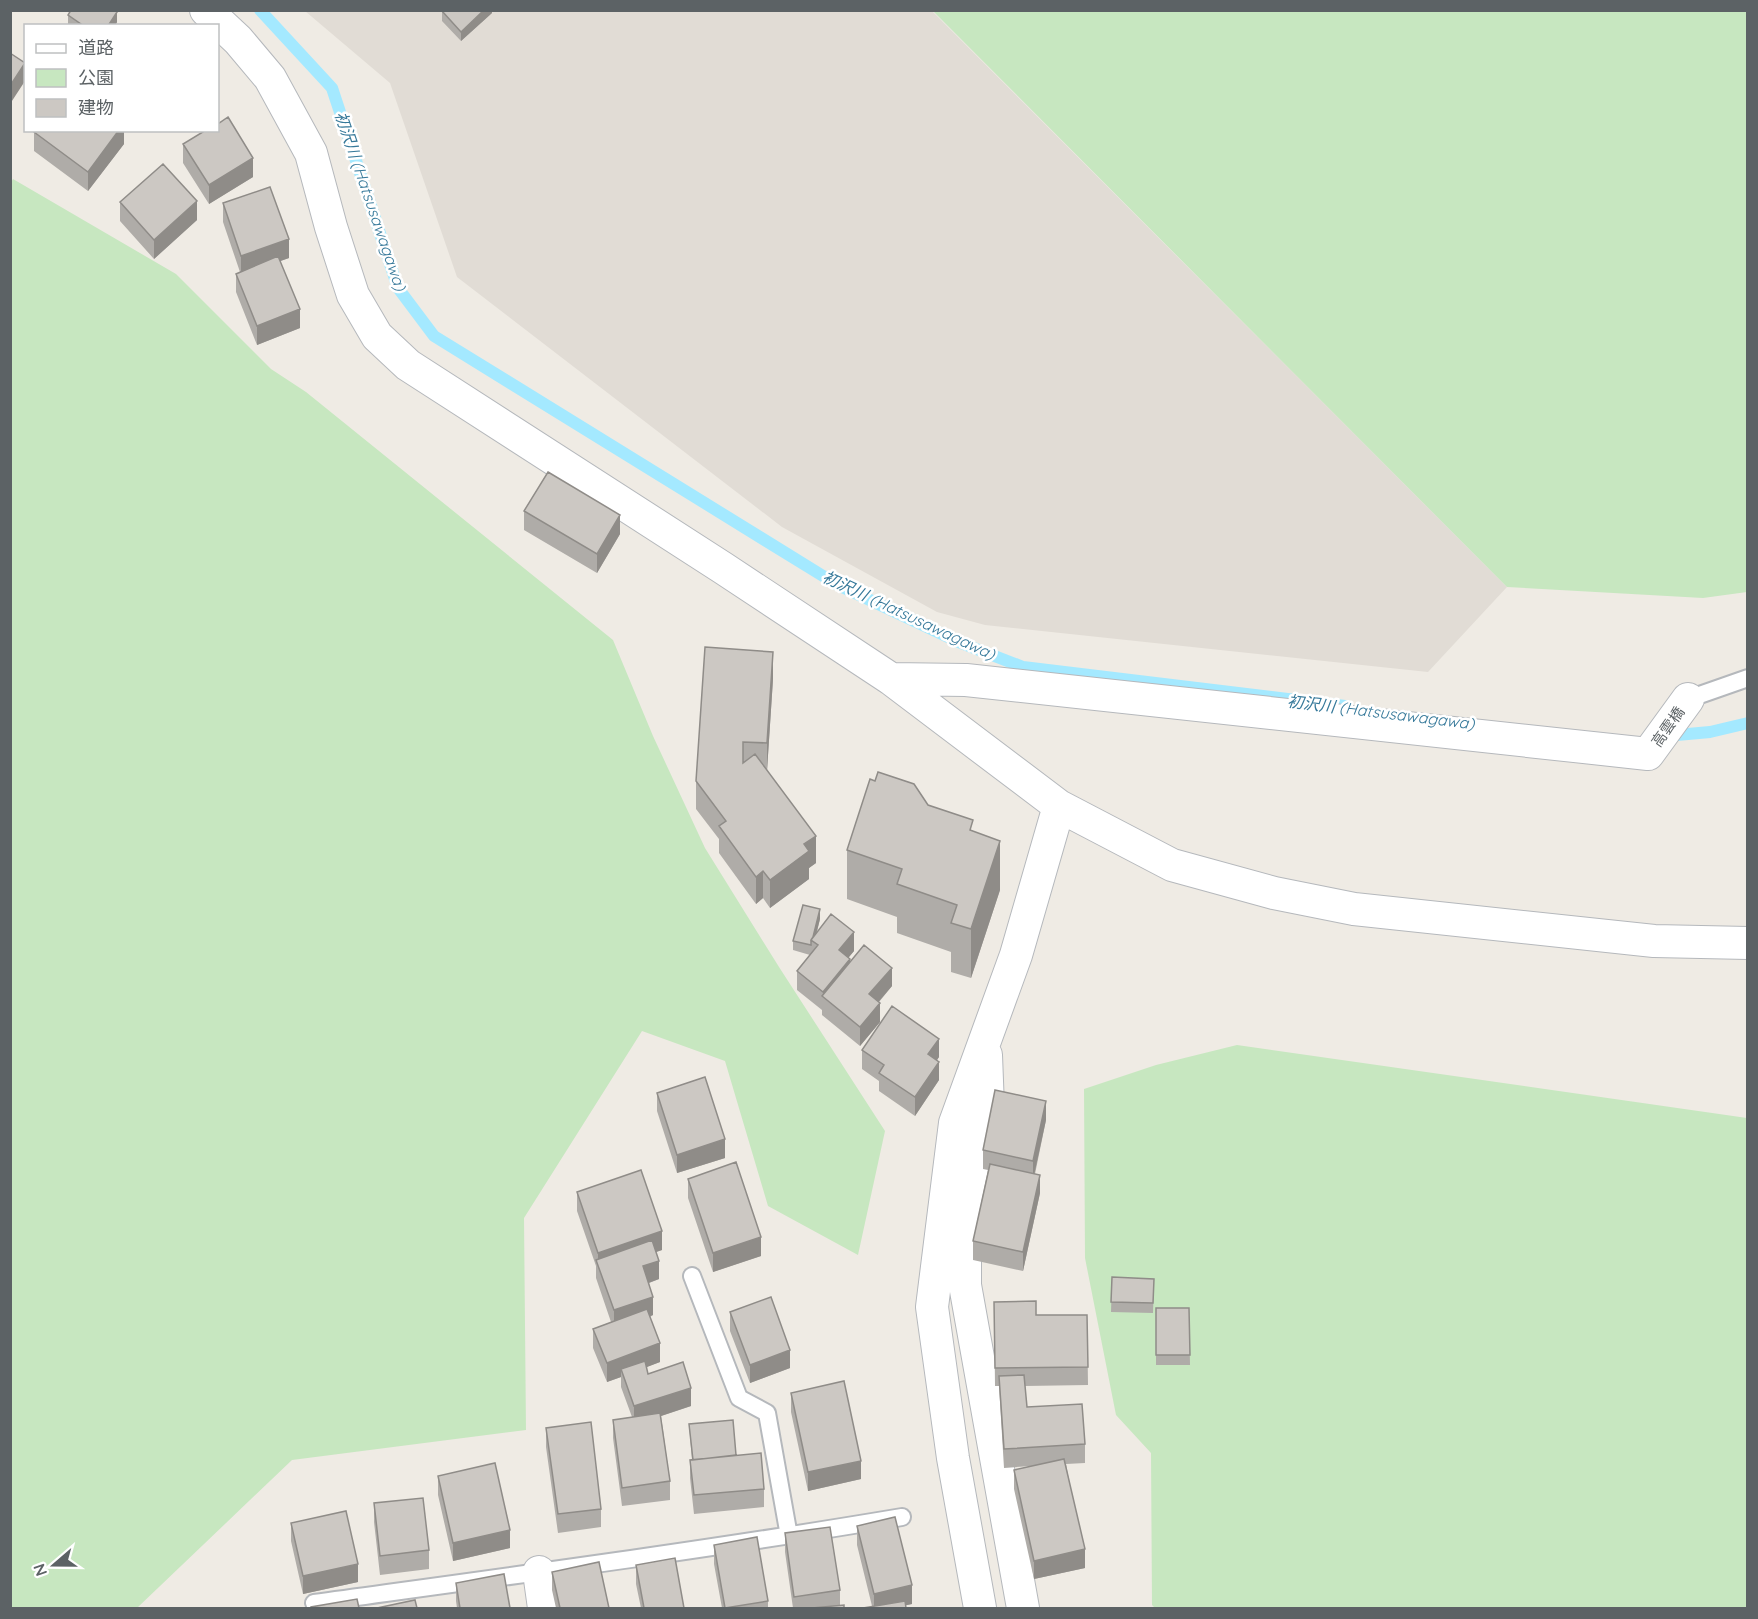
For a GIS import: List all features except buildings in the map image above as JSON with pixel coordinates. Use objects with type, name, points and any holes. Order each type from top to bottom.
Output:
[{"type":"street","points":[[206,10],[238,40],[270,78],[311,153],[331,227],[353,295],[377,336],[408,365],[891,679],[1059,806],[1172,865],[1274,893],[1331,905],[1654,941],[1748,942]]},
{"type":"street","name":"高雲橋","points":[[891,679],[966,680],[1648,754],[1688,699]]},
{"type":"street","points":[[980,1608],[952,1458],[932,1307],[955,1123],[1016,955],[1059,806]]},
{"type":"street","points":[[986,1037],[987,1107],[965,1251],[965,1284],[1023,1608]]},
{"type":"street","points":[[539,1572],[543,1608]]},
{"type":"lane","points":[[1688,699],[1748,678]]},
{"type":"lane","points":[[692,1276],[739,1398],[767,1413],[789,1536]]},
{"type":"lane","points":[[314,1603],[789,1536],[902,1517]]},
{"type":"shaded area","points":[[305,11],[932,11],[1507,587],[1428,672],[985,625],[937,612],[782,527],[457,277],[390,83]]},
{"type":"green space","points":[[933,11],[1747,11],[1747,592],[1703,598],[1507,587]]},
{"type":"green space","points":[[13,179],[176,274],[271,369],[306,392],[613,640],[653,736],[705,848],[885,1131],[858,1255],[768,1206],[725,1061],[642,1031],[524,1218],[526,1430],[292,1460],[137,1608],[11,1608],[10,184]]},
{"type":"green space","points":[[1237,1045],[1747,1118],[1747,1608],[1155,1608],[1152,1605],[1151,1453],[1116,1415],[1085,1258],[1084,1089],[1156,1065]]},
{"type":"waterway","name":"初沢川 (Hatsusawagawa)","points":[[260,10],[332,88],[398,288],[434,336],[836,584],[961,643],[1023,667],[1345,706]]},
{"type":"waterway","name":"初沢川 (Hatsusawagawa)","points":[[1666,736],[1710,732],[1748,723]]}]
